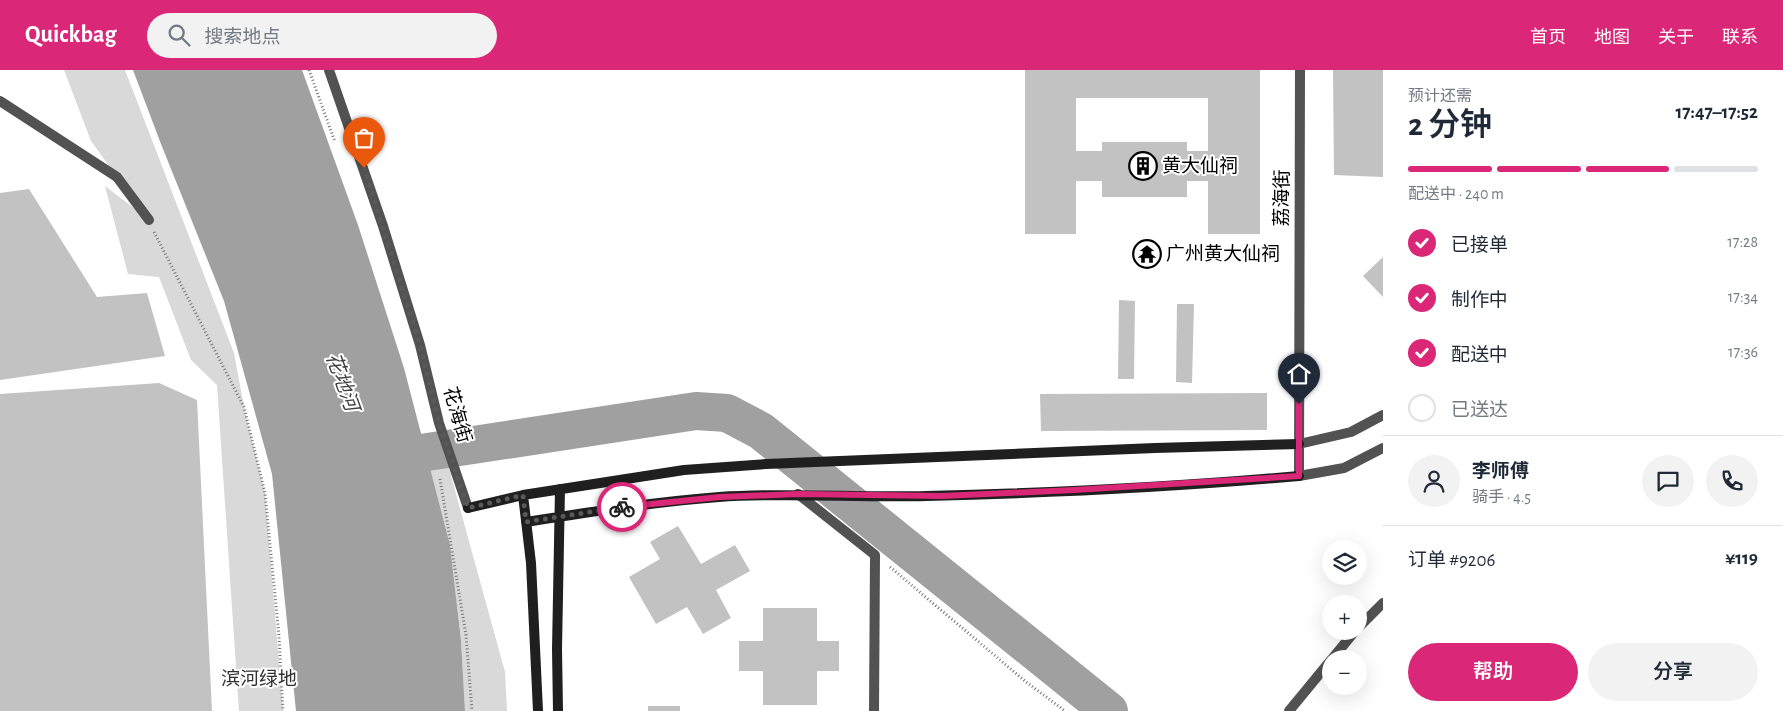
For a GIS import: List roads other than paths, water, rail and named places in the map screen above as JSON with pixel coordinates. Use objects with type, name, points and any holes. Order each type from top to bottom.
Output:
[{"type":"street","name":"花海街","points":[[329,70],[402,284],[420,345],[438,420],[468,508],[523,495],[684,470],[766,464],[1145,448],[1299,444]]},
{"type":"street","name":"荔海街","points":[[1299,476],[1300,70]]},
{"type":"street","points":[[0,101],[117,177],[148,220]]},
{"type":"street","points":[[1299,444],[1351,432],[1383,415]]},
{"type":"street","points":[[526,522],[644,504],[720,497],[798,494],[923,496],[1036,492],[1299,476],[1344,468],[1383,448]]},
{"type":"street","points":[[558,711],[557,649],[560,489]]},
{"type":"street","points":[[798,494],[876,555],[874,711]]},
{"type":"street","points":[[523,495],[531,563],[538,711]]},
{"type":"street","points":[[1367,619],[1383,603]]},
{"type":"street","points":[[1339,650],[1348,640]]},
{"type":"street","points":[[1289,711],[1322,671]]},
{"type":"water","name":"花地河","points":[[133,70],[302,70],[358,225],[404,368],[450,545],[461,640],[465,711],[296,711],[272,474],[224,301]]},
{"type":"waterway","points":[[375,460],[696,411],[727,413],[761,431],[1109,711]]},
{"type":"place","name":"黄大仙祠","points":[[1143,166]]},
{"type":"place","name":"广州黄大仙祠","points":[[1147,254]]},
{"type":"park label","name":"滨河绿地","points":[[259,679]]}]
